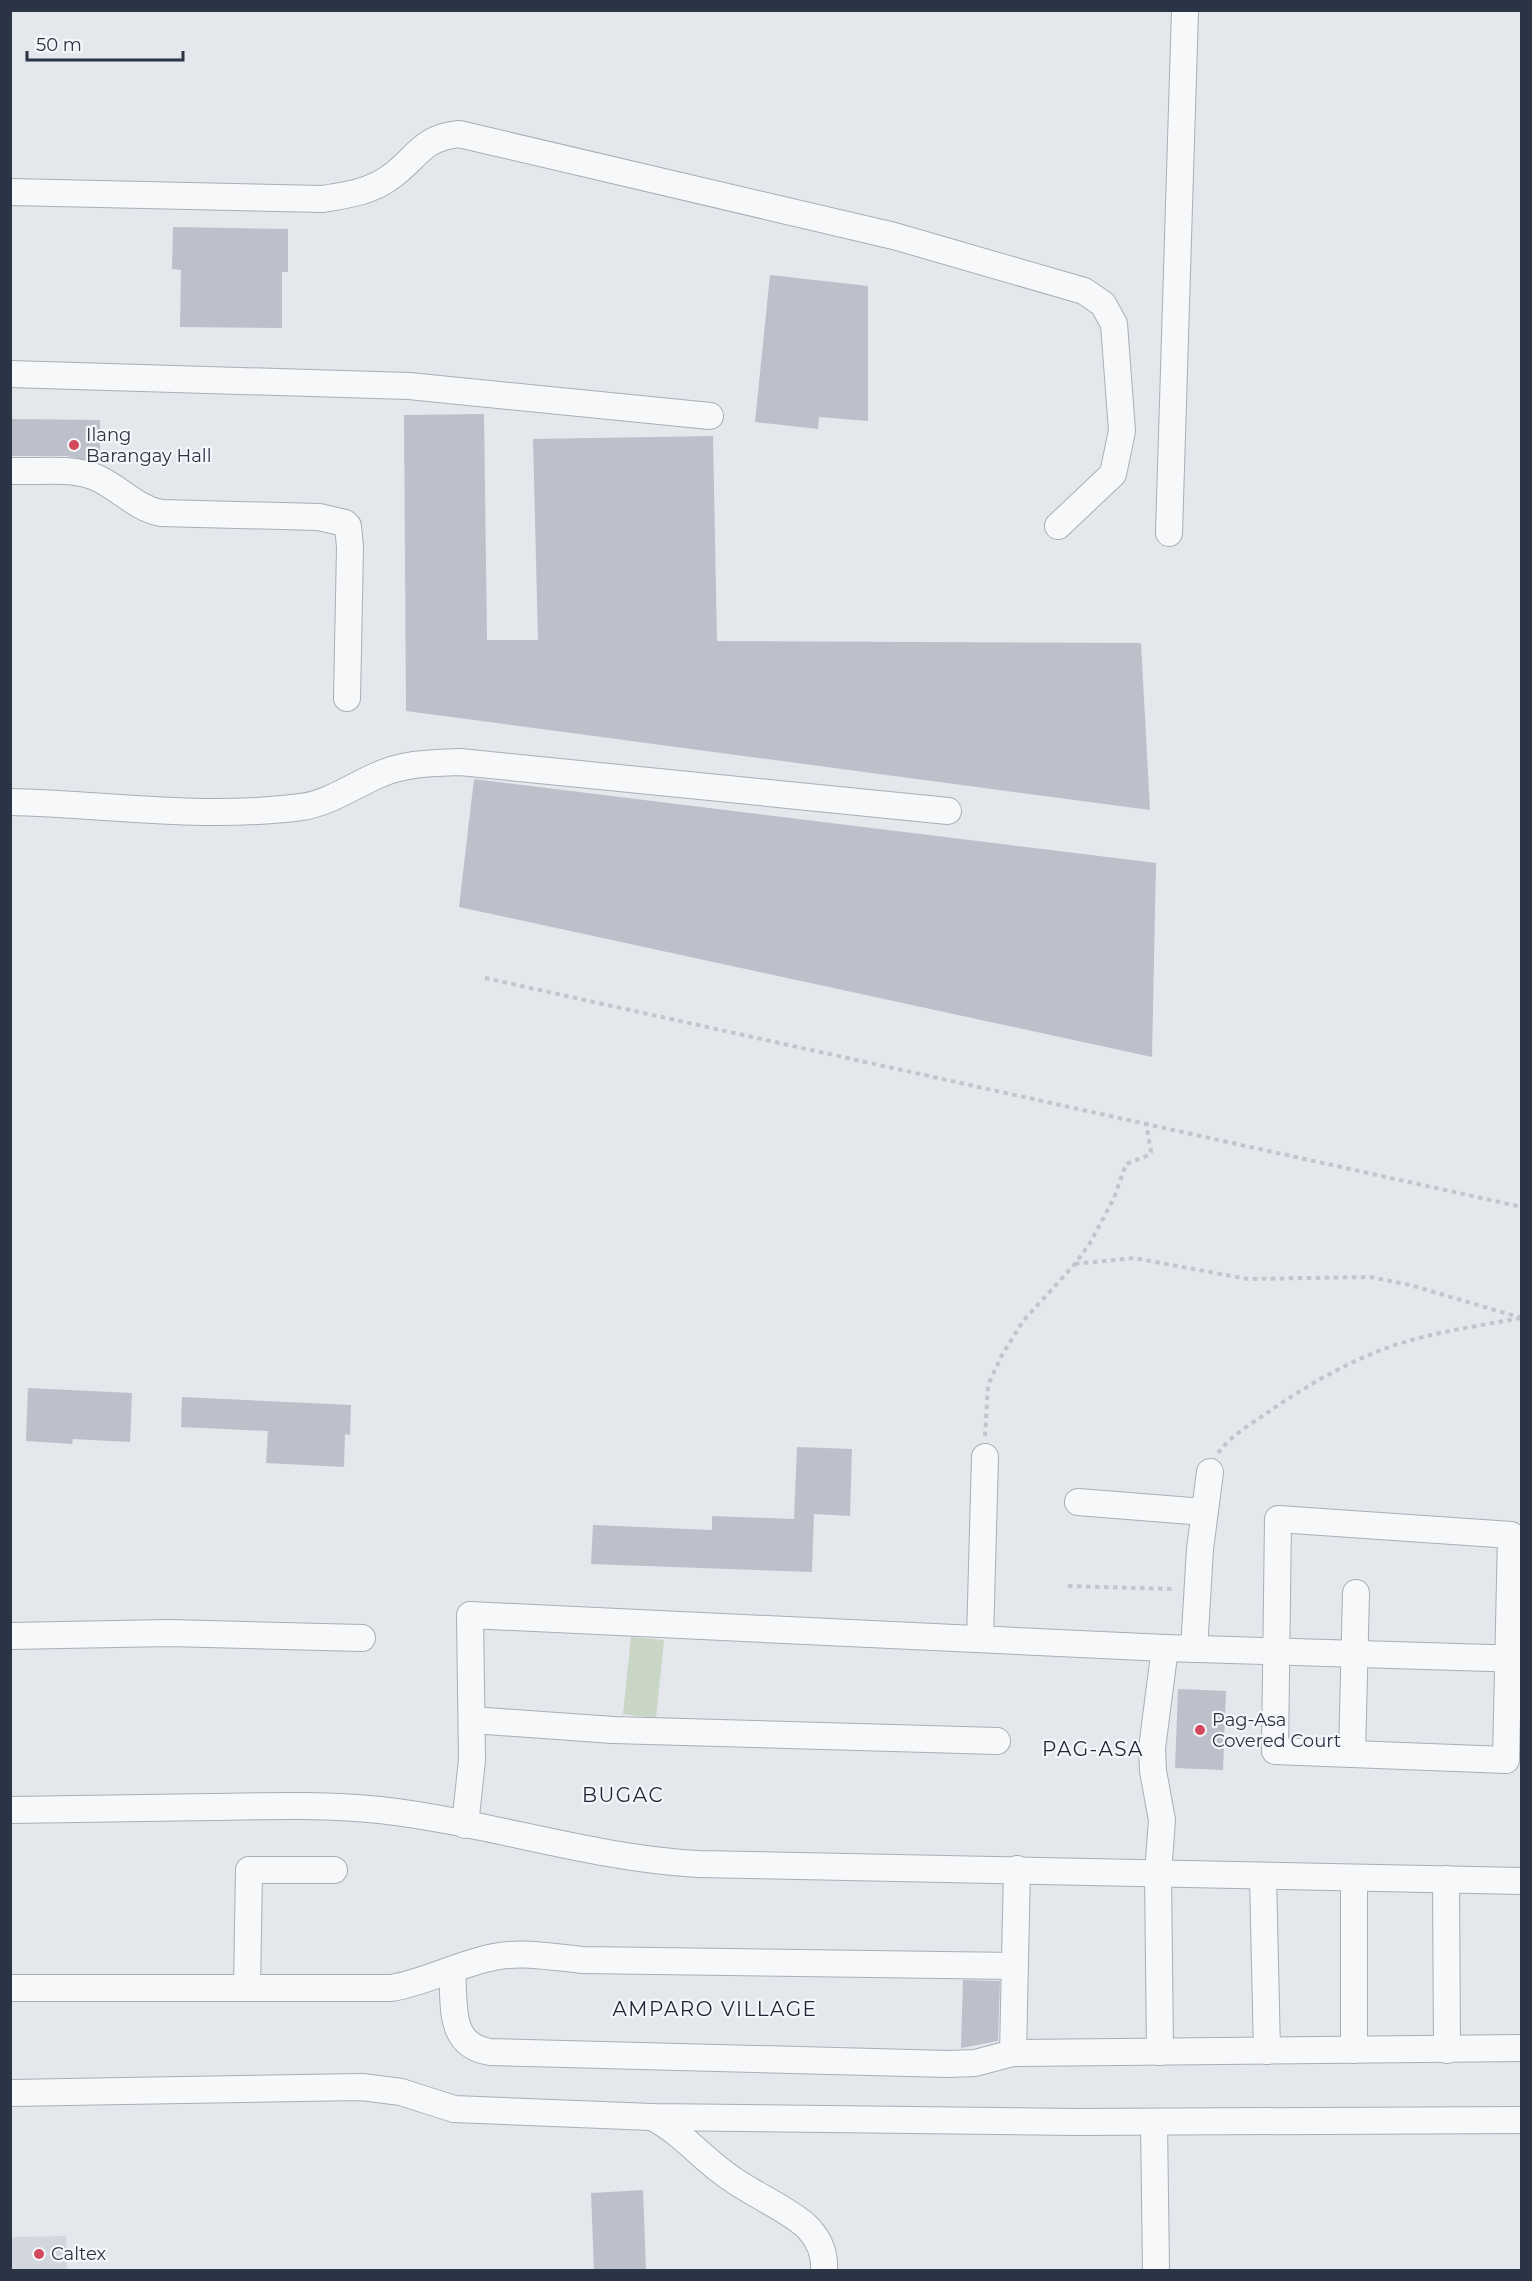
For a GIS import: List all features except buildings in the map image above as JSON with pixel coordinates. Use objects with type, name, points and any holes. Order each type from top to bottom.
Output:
[{"type":"street","points":[[1169,533],[1185,10]]},
{"type":"street","points":[[10,192],[323,199],[361,192],[389,178],[423,147],[440,136],[459,134],[894,236],[1084,291],[1104,304],[1114,324],[1122,431],[1113,474],[1058,526]]},
{"type":"street","points":[[10,374],[409,386],[710,416]]},
{"type":"street","points":[[10,471],[85,474],[99,479],[138,505],[161,513],[319,518],[345,523],[348,526],[350,547],[347,698]]},
{"type":"street","points":[[10,802],[157,810],[274,809],[303,806],[342,795],[377,775],[414,764],[460,762],[948,811]]},
{"type":"street","points":[[980,1640],[985,1457]]},
{"type":"street","points":[[1194,1649],[1204,1512],[1210,1472]]},
{"type":"street","points":[[1078,1502],[1204,1512]]},
{"type":"street","points":[[1278,1519],[1511,1535],[1515,1659],[1506,1760],[1275,1751],[1277,1652],[1278,1519]]},
{"type":"street","points":[[1352,1754],[1356,1593]]},
{"type":"street","points":[[465,1825],[472,1780],[470,1615],[1165,1648],[1515,1659]]},
{"type":"street","points":[[10,1636],[169,1633],[362,1638]]},
{"type":"street","points":[[1160,2052],[1158,1873],[1162,1820],[1152,1748],[1165,1648]]},
{"type":"street","points":[[472,1720],[613,1730],[997,1741]]},
{"type":"street","points":[[10,1810],[329,1807],[379,1810],[653,1862],[1521,1881]]},
{"type":"street","points":[[1013,2053],[1017,1869]]},
{"type":"street","points":[[247,1988],[249,1870],[334,1870]]},
{"type":"street","points":[[1263,1875],[1268,2051]]},
{"type":"street","points":[[1354,1878],[1354,2050]]},
{"type":"street","points":[[1446,1880],[1448,2050]]},
{"type":"street","points":[[10,1988],[391,1988],[413,1984],[495,1956],[521,1955],[582,1960],[1015,1966]]},
{"type":"street","points":[[452,1970],[459,2033],[465,2043],[475,2049],[490,2052],[907,2064],[975,2063],[1013,2053],[1521,2049]]},
{"type":"street","points":[[10,2093],[362,2087],[400,2092],[454,2109],[652,2117],[1077,2122],[1521,2120]]},
{"type":"street","points":[[652,2117],[674,2128],[710,2164],[807,2226],[824,2255],[824,2271]]},
{"type":"street","points":[[1154,2122],[1156,2271]]},
{"type":"path","points":[[485,978],[1146,1122],[1521,1207]]},
{"type":"path","points":[[985,1457],[988,1385],[1002,1355],[1023,1321],[1075,1264],[1114,1198],[1123,1168],[1132,1160],[1149,1155],[1151,1152],[1146,1122]]},
{"type":"path","points":[[1075,1264],[1134,1258],[1248,1279],[1370,1277],[1410,1285],[1521,1318]]},
{"type":"path","points":[[1210,1472],[1213,1461],[1227,1442],[1299,1391],[1350,1364],[1391,1346],[1441,1333],[1521,1318]]},
{"type":"path","points":[[1068,1586],[1197,1590]]},
{"type":"shaded area","name":"Caltex","points":[[66,2236],[67,2270],[11,2270],[11,2237]]},
{"type":"green space","points":[[631,1637],[664,1640],[656,1718],[623,1714]]},
{"type":"place","name":"Ilang Barangay Hall","points":[[74,445]]},
{"type":"place","name":"Pag-Asa Covered Court","points":[[1200,1730]]},
{"type":"place","name":"Caltex","points":[[39,2254]]},
{"type":"district","name":"PAG-ASA","points":[[1093,1749]]},
{"type":"district","name":"BUGAC","points":[[623,1795]]},
{"type":"district","name":"AMPARO VILLAGE","points":[[715,2009]]}]
